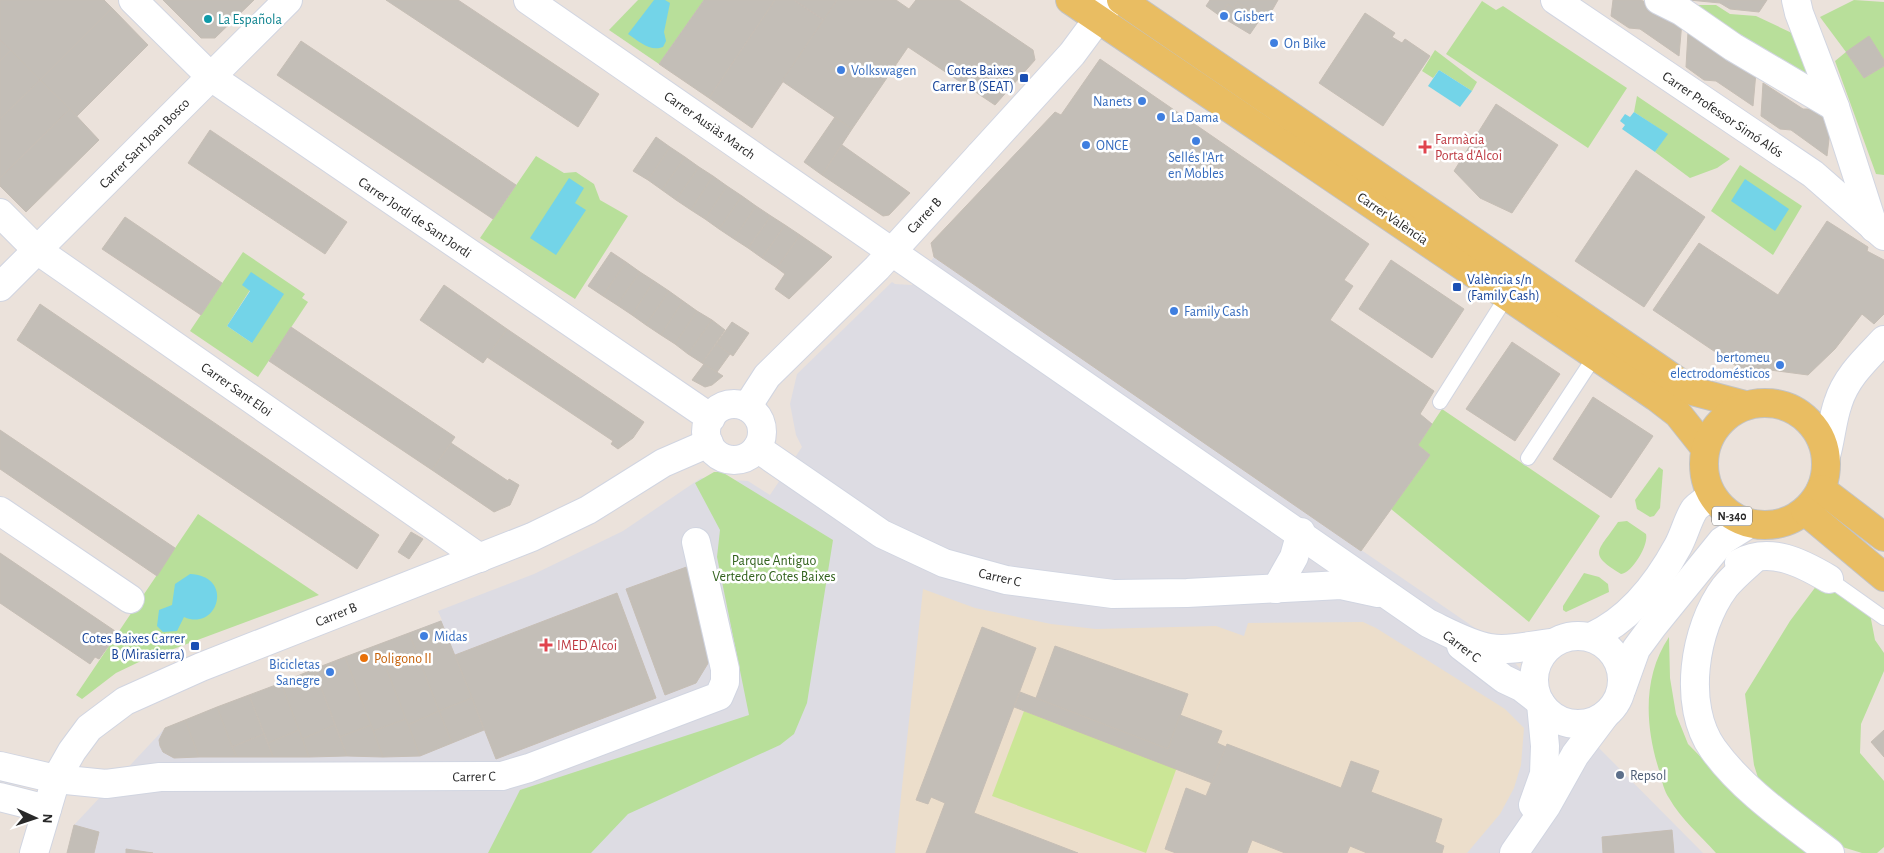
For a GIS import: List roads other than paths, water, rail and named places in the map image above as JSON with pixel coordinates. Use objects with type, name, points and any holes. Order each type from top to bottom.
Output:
[{"type":"main road","name":"Carrer València","points":[[1070,0],[1106,10],[1508,296],[1678,414],[1705,448]]},
{"type":"main road","name":"Carrer València","points":[[1121,0],[1692,391],[1745,405]]},
{"type":"main road","name":"N-340","points":[[1762,402],[1794,409],[1807,419],[1817,432],[1826,456],[1826,469],[1821,488],[1805,511],[1780,524],[1765,526],[1750,524],[1728,513],[1712,496],[1703,470],[1705,448],[1717,425],[1735,410],[1745,405],[1762,402]]},
{"type":"main road","points":[[1821,488],[1884,537]]},
{"type":"main road","points":[[1805,511],[1883,577]]},
{"type":"street","name":"Carrer Jordi de Sant Jordi","points":[[133,0],[211,77],[710,430]]},
{"type":"street","name":"Carrer Sant Joan Bosco","points":[[0,287],[288,0]]},
{"type":"street","name":"Carrer Ausiàs March","points":[[528,0],[892,250]]},
{"type":"street","name":"Carrer Professor Simó Alós","points":[[1555,0],[1583,10],[1813,174],[1879,232]]},
{"type":"street","points":[[1659,0],[1680,11],[1733,47],[1835,107]]},
{"type":"street","points":[[1796,0],[1799,13],[1835,107],[1879,232]]},
{"type":"street","name":"Carrer B","points":[[747,407],[767,376],[877,268],[1042,89],[1106,10]]},
{"type":"street","points":[[1813,174],[1822,174],[1835,163],[1839,156],[1843,133]]},
{"type":"street","name":"Carrer Sant Eloi","points":[[0,213],[37,250],[480,558]]},
{"type":"street","name":"Carrer C","points":[[892,250],[1300,532],[1386,595],[1432,624],[1504,679],[1521,687],[1540,702]]},
{"type":"street","points":[[1826,456],[1838,402],[1853,374],[1884,340]]},
{"type":"street","points":[[739,404],[747,407],[757,416],[762,429],[757,448],[747,457],[728,459],[717,453],[710,430],[722,407],[739,404]]},
{"type":"street","name":"Carrer B","points":[[34,853],[56,779],[77,743],[89,728],[106,714],[141,692],[532,537],[588,510],[663,463],[710,430]]},
{"type":"street","name":"Carrer C","points":[[757,448],[882,534],[944,563],[1006,580],[1113,594],[1187,594],[1341,585],[1386,595]]},
{"type":"street","points":[[1592,637],[1611,628],[1642,600],[1666,568],[1687,530],[1694,509],[1712,496]]},
{"type":"street","points":[[0,511],[130,599]]},
{"type":"street","points":[[1517,849],[1547,805],[1575,755],[1615,704],[1636,649],[1672,600],[1722,540],[1750,524]]},
{"type":"street","points":[[1276,589],[1294,557],[1300,532]]},
{"type":"street","name":"Carrer C","points":[[56,779],[106,784],[160,777],[502,776],[529,768],[719,696],[725,682],[725,669],[696,542]]},
{"type":"street","points":[[1672,600],[1742,561],[1768,555],[1800,562],[1829,579]]},
{"type":"street","points":[[1755,558],[1726,586],[1707,618],[1697,654],[1695,674],[1699,712],[1713,748],[1730,768],[1764,801],[1830,853]]},
{"type":"street","name":"Carrer C","points":[[1432,624],[1491,648],[1516,648],[1533,644],[1553,643]]},
{"type":"street","points":[[1517,849],[1544,774],[1546,746],[1540,702],[1535,682],[1537,663],[1553,643],[1564,637],[1578,635],[1592,637],[1604,643],[1614,653],[1620,665],[1623,678],[1621,692]]},
{"type":"street","points":[[1540,702],[1551,715],[1564,722],[1578,724],[1592,722],[1605,715]]},
{"type":"street","points":[[0,766],[56,779]]},
{"type":"street","points":[[0,797],[47,809]]},
{"type":"lane","points":[[1440,402],[1508,296]]},
{"type":"lane","points":[[1528,458],[1595,356]]},
{"type":"lane","points":[[1829,579],[1884,618]]},
{"type":"water","points":[[654,0],[665,0],[670,3],[664,32],[666,41],[663,47],[658,48],[649,47],[628,34]]},
{"type":"water","points":[[1439,70],[1472,91],[1460,107],[1428,86]]},
{"type":"water","points":[[1634,112],[1668,134],[1655,152],[1622,129],[1625,125],[1620,121],[1625,114],[1630,117]]},
{"type":"water","points":[[569,178],[584,188],[575,203],[586,210],[556,255],[530,238]]},
{"type":"water","points":[[1745,179],[1789,209],[1775,231],[1731,201]]},
{"type":"water","points":[[251,272],[284,294],[252,343],[227,326],[250,291],[242,285]]},
{"type":"water","points":[[190,574],[204,577],[213,584],[217,592],[217,602],[213,611],[206,617],[196,620],[184,617],[177,631],[163,632],[157,626],[159,610],[172,605],[175,584]]},
{"type":"place","name":"Gisbert","points":[[1224,16]]},
{"type":"place","name":"La Española","points":[[208,19]]},
{"type":"place","name":"On Bike","points":[[1274,43]]},
{"type":"place","name":"Volkswagen","points":[[841,70]]},
{"type":"place","name":"Cotes Baixes Carrer B (SEAT)","points":[[1024,78]]},
{"type":"place","name":"Nanets","points":[[1142,101]]},
{"type":"place","name":"La Dama","points":[[1161,117]]},
{"type":"place","name":"Sellés l'Art en Mobles","points":[[1196,141]]},
{"type":"place","name":"ONCE","points":[[1086,145]]},
{"type":"place","name":"Farmàcia Porta d'Alcoi","points":[[1425,147]]},
{"type":"place","name":"València s/n (Family Cash)","points":[[1457,287]]},
{"type":"place","name":"Family Cash","points":[[1174,311]]},
{"type":"place","name":"bertomeu electrodomésticos","points":[[1780,365]]},
{"type":"place","name":"Midas","points":[[424,636]]},
{"type":"place","name":"IMED Alcoi","points":[[546,645]]},
{"type":"place","name":"Cotes Baixes Carrer B (Mirasierra)","points":[[195,646]]},
{"type":"place","name":"Poligono II","points":[[364,658]]},
{"type":"place","name":"Bicicletas Sanegre","points":[[330,672]]},
{"type":"place","name":"Repsol","points":[[1620,775]]},
{"type":"park label","name":"Parque Antiguo Vertedero Cotes Baixes","points":[[774,568]]}]
